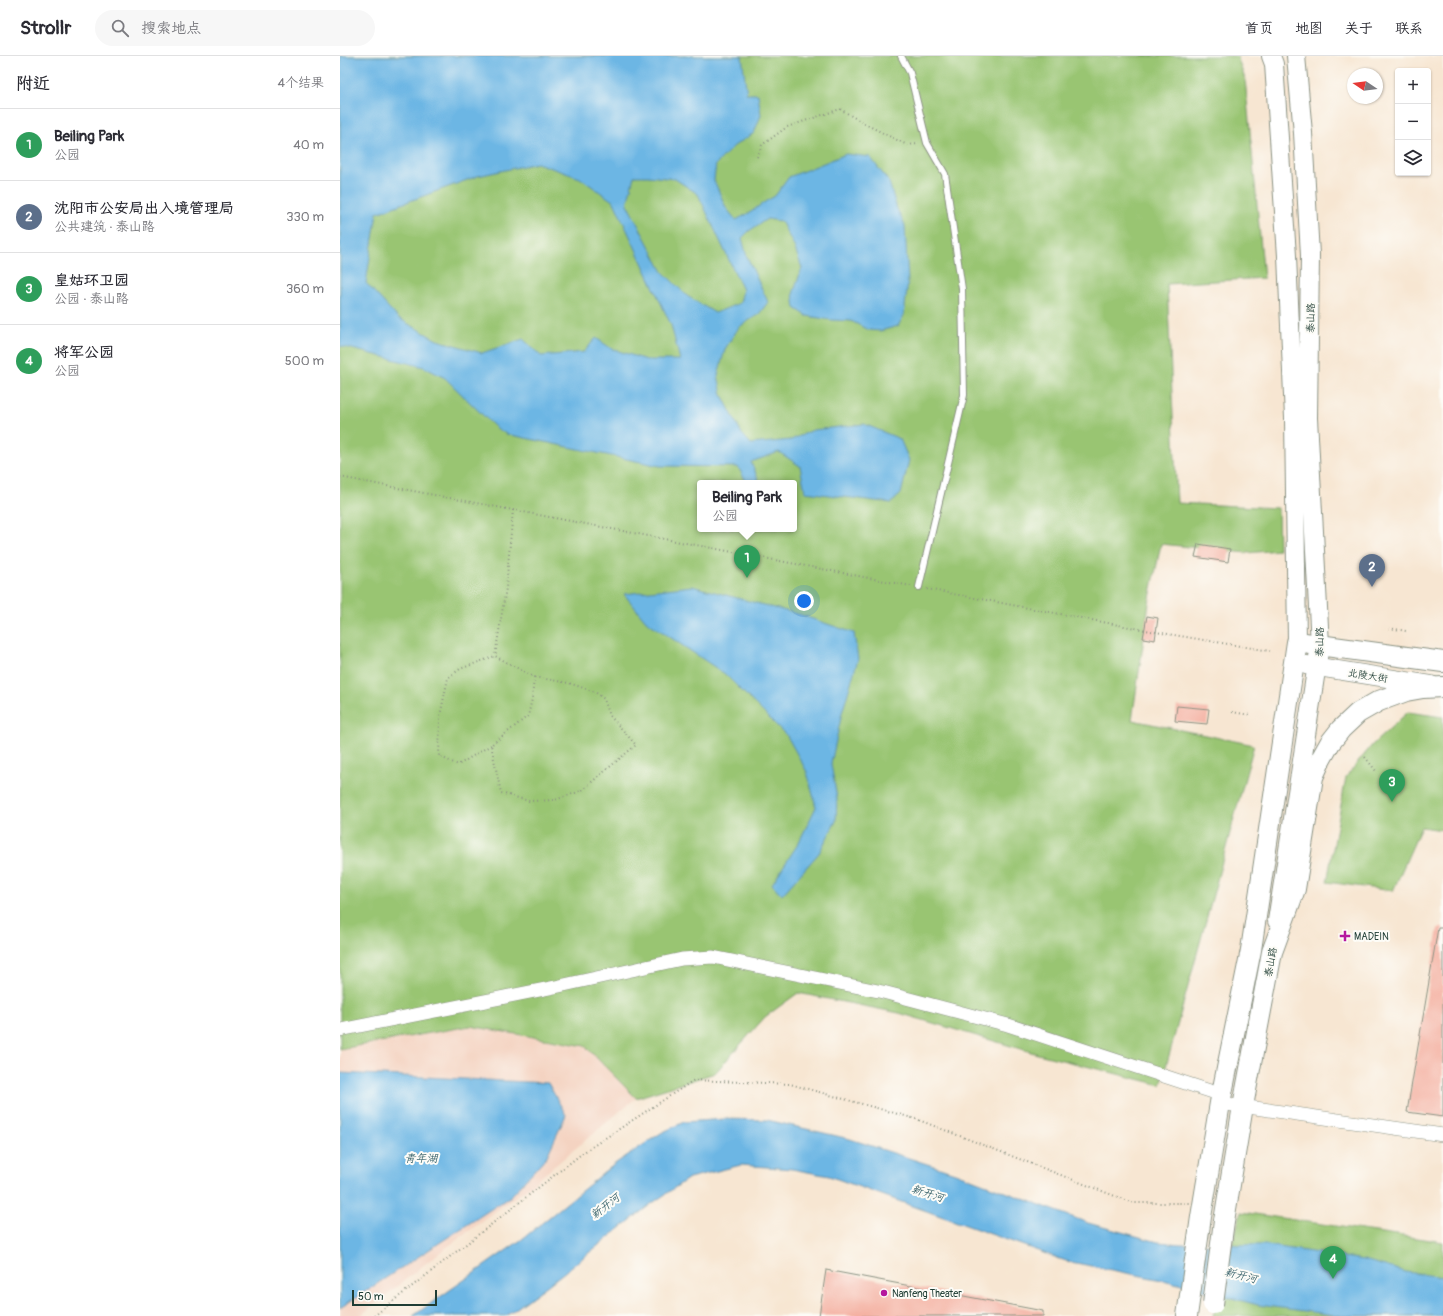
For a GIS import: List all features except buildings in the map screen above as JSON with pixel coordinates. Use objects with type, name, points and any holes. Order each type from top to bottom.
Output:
[{"type":"main road","name":"泰山路","points":[[1189,1309],[1202,1210],[1221,1099],[1250,950],[1296,642],[1294,418],[1288,264],[1274,64],[1270,56]]},
{"type":"main road","name":"泰山路","points":[[1212,1310],[1224,1221],[1243,1106],[1272,952],[1318,667],[1320,645],[1308,418],[1310,255],[1303,132],[1296,56]]},
{"type":"main road","points":[[1296,642],[1443,662]]},
{"type":"main road","name":"北陵大街","points":[[1294,663],[1443,687]]},
{"type":"main road","points":[[1272,952],[1295,889],[1313,777],[1330,743],[1341,729],[1358,713],[1379,701],[1406,691],[1443,687]]},
{"type":"street","points":[[340,1030],[562,986],[682,959],[713,957],[883,992],[986,1019],[1243,1106],[1443,1135]]},
{"type":"lane","points":[[901,56],[910,73],[927,143],[945,174],[961,282],[964,395],[919,587]]},
{"type":"path","points":[[757,157],[762,145],[787,127],[840,109],[865,124],[907,145],[927,143]]},
{"type":"path","points":[[340,477],[1156,632],[1270,651]]},
{"type":"path","points":[[495,656],[506,588],[513,510]]},
{"type":"path","points":[[1389,628],[1406,631]]},
{"type":"path","points":[[494,744],[491,745],[501,793],[529,801],[555,800],[581,791],[636,745],[610,716],[604,699],[595,692],[569,683],[534,677],[495,656],[460,669],[448,678],[440,716],[439,756],[458,765],[494,744],[528,716],[532,699],[534,677]]},
{"type":"path","points":[[1232,712],[1250,715]]},
{"type":"path","points":[[1365,756],[1376,772]]},
{"type":"path","points":[[374,1316],[584,1152],[694,1080],[790,1084],[916,1119],[1133,1203],[1202,1210]]},
{"type":"shaded area","name":"青年湖","points":[[470,1026],[585,1046],[636,1098],[534,1183],[435,1256],[360,1316],[340,1316],[340,1049]]},
{"type":"green space","points":[[340,56],[1237,56],[1245,79],[1264,278],[1167,284],[1177,503],[1278,508],[1279,550],[1247,553],[1161,544],[1149,603],[1132,720],[1254,745],[1161,1085],[1038,1054],[899,1013],[798,993],[765,1017],[715,1073],[636,1098],[585,1046],[470,1026],[340,1049]]},
{"type":"green space","points":[[1408,712],[1443,717],[1443,830],[1421,827],[1393,891],[1327,882],[1346,777],[1373,744]]},
{"type":"green space","points":[[1241,1212],[1443,1242],[1443,1316],[1213,1316]]},
{"type":"water","points":[[340,56],[742,56],[747,94],[758,94],[761,115],[754,133],[734,146],[716,164],[714,180],[726,208],[736,220],[775,196],[789,177],[846,154],[870,157],[889,182],[897,209],[905,226],[908,281],[904,315],[898,326],[880,331],[869,330],[851,321],[831,320],[807,316],[795,308],[793,294],[802,268],[794,246],[781,221],[767,219],[749,231],[742,238],[747,257],[768,302],[759,314],[739,327],[725,349],[718,375],[722,395],[742,434],[751,444],[791,440],[813,430],[864,424],[900,439],[909,460],[901,494],[891,503],[805,492],[800,466],[779,452],[751,462],[759,480],[745,480],[738,467],[660,466],[506,434],[495,427],[445,378],[424,367],[340,346]],"holes":[[[537,163],[580,178],[614,202],[671,325],[680,360],[647,360],[612,349],[596,338],[584,352],[541,356],[523,339],[482,353],[437,340],[398,318],[366,283],[377,213],[478,176]],[[634,176],[675,179],[698,194],[743,290],[740,303],[715,313],[687,296],[663,272],[627,204]]]},
{"type":"water","points":[[692,586],[801,615],[854,633],[858,659],[842,713],[831,764],[837,798],[836,821],[819,853],[782,895],[772,884],[798,844],[816,807],[807,772],[787,736],[725,674],[646,621],[624,594]]},
{"type":"water","name":"青年湖","points":[[340,1073],[548,1083],[566,1115],[547,1156],[511,1196],[340,1308]]},
{"type":"water","name":"新开河","points":[[725,1119],[767,1120],[850,1139],[955,1173],[1088,1223],[1158,1242],[1181,1244],[1266,1245],[1364,1260],[1406,1272],[1443,1277],[1443,1316],[1342,1316],[1258,1305],[1167,1281],[1066,1261],[829,1176],[792,1169],[741,1165],[689,1178],[651,1204],[506,1316],[413,1316],[521,1240],[616,1163],[661,1133],[684,1122]]},
{"type":"place","name":"Beiling Park","points":[[747,578]]},
{"type":"place","name":"沈阳市公安局出入境管理局","points":[[1372,587]]},
{"type":"place","name":"皇姑环卫园","points":[[1392,802]]},
{"type":"place","name":"MADEIN","points":[[1345,936]]},
{"type":"place","name":"将军公园","points":[[1333,1279]]},
{"type":"place","name":"Nanfeng Theater","points":[[884,1293]]}]
